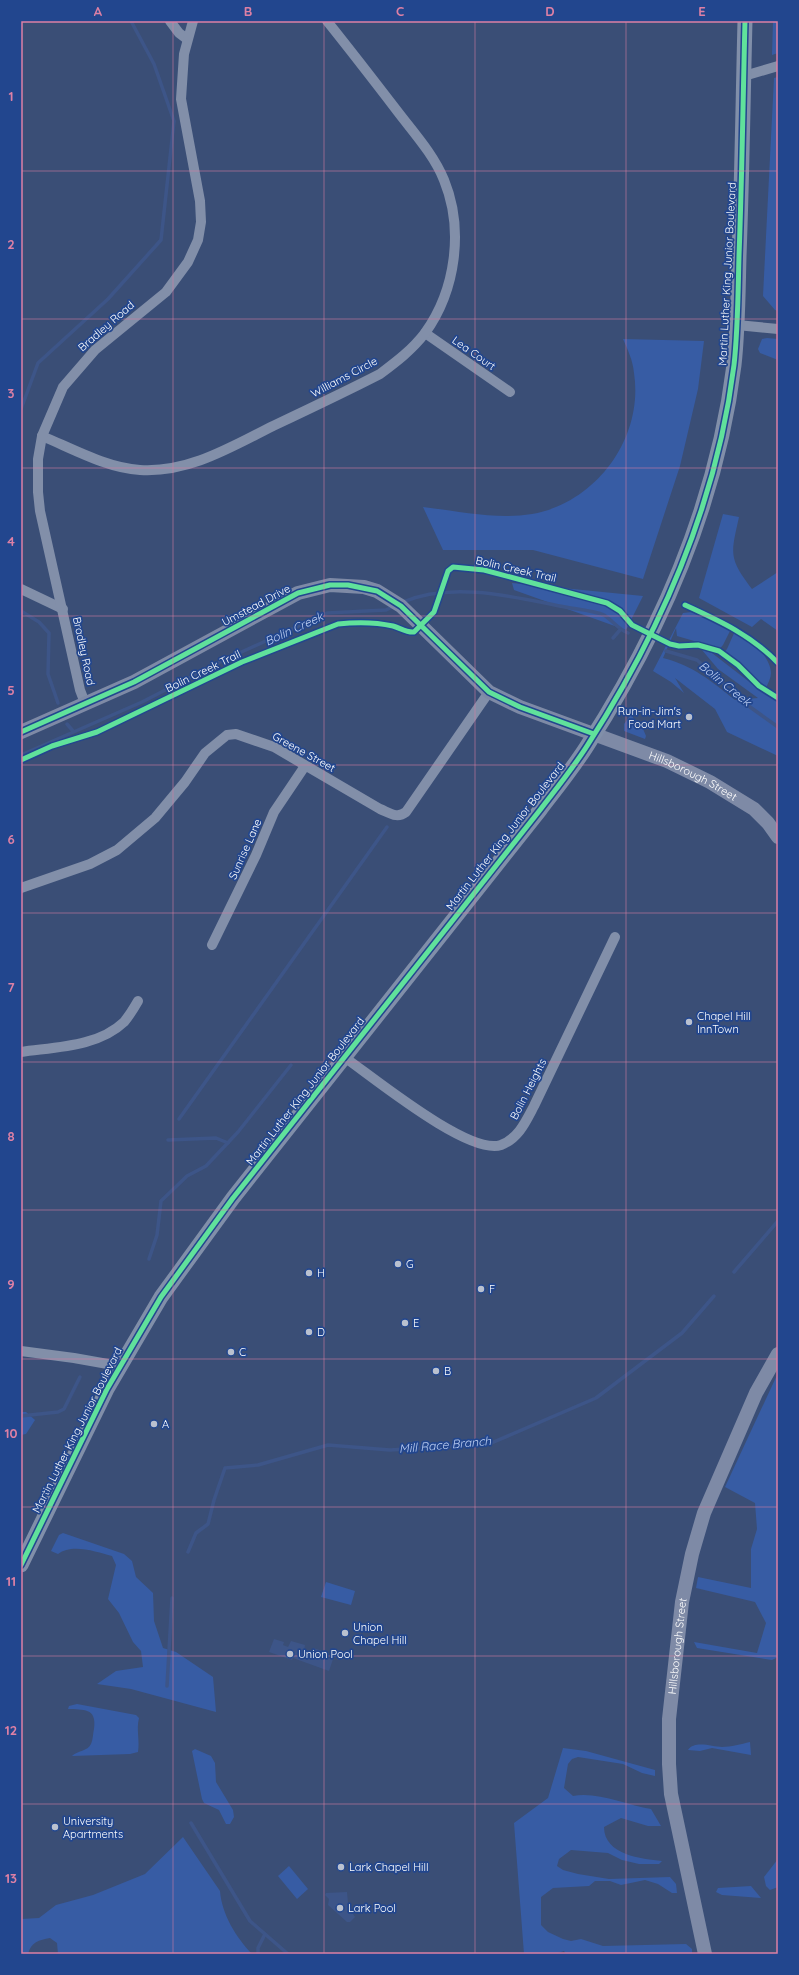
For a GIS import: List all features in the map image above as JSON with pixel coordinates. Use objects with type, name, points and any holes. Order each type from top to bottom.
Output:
[{"type":"main road","name":"Martin Luther King Junior Boulevard","points":[[21,1565],[87,1428],[119,1366],[161,1297],[209,1230],[540,810],[594,734],[655,627],[687,552],[706,495],[722,434],[734,364],[737,325],[745,21]]},
{"type":"street","points":[[170,21],[187,39]]},
{"type":"street","name":"Bradley Road","points":[[85,703],[80,690],[38,492],[38,459],[42,436],[63,387],[78,367],[94,350],[166,292],[188,262],[198,240],[201,222],[200,201],[181,99],[182,66],[187,39],[193,21]]},
{"type":"street","name":"Williams Circle","points":[[42,436],[119,466],[139,470],[174,469],[195,463],[231,447],[380,374],[401,358],[425,333],[446,292],[451,273],[455,233],[454,216],[448,191],[434,161],[421,142],[327,21]]},
{"type":"street","points":[[744,76],[778,66]]},
{"type":"street","points":[[737,325],[778,329]]},
{"type":"street","name":"Lea Court","points":[[425,333],[510,392]]},
{"type":"street","name":"Umstead Drive","points":[[21,732],[134,682],[298,594],[330,585],[348,585],[377,591],[412,614],[489,692],[515,705],[594,734]]},
{"type":"street","points":[[21,589],[62,609]]},
{"type":"street","name":"Greene Street","points":[[21,888],[90,864],[117,850],[156,818],[185,782],[205,753],[227,735],[236,734],[274,746],[305,766],[380,809],[396,816],[401,816],[406,812],[489,692]]},
{"type":"street","name":"Hillsborough Street","points":[[594,734],[667,761],[710,782],[754,809],[768,823],[778,837]]},
{"type":"street","name":"Sunrise Lane","points":[[212,945],[256,855],[274,812],[305,766]]},
{"type":"street","name":"Bolin Heights","points":[[344,1057],[444,1128],[475,1143],[501,1145],[519,1133],[534,1106],[615,937]]},
{"type":"street","points":[[21,1052],[72,1044],[104,1036],[125,1021],[138,1001]]},
{"type":"street","points":[[21,1351],[119,1366]]},
{"type":"street","name":"Hillsborough Street","points":[[705,1954],[671,1794],[669,1764],[669,1719],[682,1602],[692,1554],[704,1513],[756,1393],[778,1354]]},
{"type":"shaded area","points":[[773,21],[778,21],[778,53],[772,55]]},
{"type":"shaded area","points":[[778,77],[778,311],[775,310],[763,296],[774,78]]},
{"type":"shaded area","points":[[623,339],[704,341],[698,389],[680,466],[643,579],[533,550],[443,550],[423,507],[464,513],[505,516],[532,514],[555,507],[576,496],[595,482],[611,464],[623,443],[631,421],[635,397],[633,364]]},
{"type":"shaded area","points":[[762,339],[778,339],[778,360],[760,353],[758,349]]},
{"type":"shaded area","points":[[723,514],[739,517],[733,548],[735,562],[752,589],[778,572],[778,631],[761,619],[752,627],[699,598]]},
{"type":"shaded area","points":[[512,583],[643,596],[626,630],[514,590]]},
{"type":"shaded area","points":[[692,612],[731,629],[723,645],[717,652],[701,643],[677,636],[676,628],[663,658],[684,665],[702,675],[735,700],[758,698],[718,669],[702,650],[712,653],[752,684],[778,698],[778,756],[727,732],[715,709],[675,678],[684,693],[671,682],[653,671],[683,613]]},
{"type":"shaded area","points":[[735,631],[758,648],[767,660],[771,673],[766,688],[749,678],[721,656],[727,649]]},
{"type":"shaded area","points":[[632,713],[633,718],[641,724],[646,736],[645,739],[624,731],[624,724]]},
{"type":"shaded area","points":[[778,1373],[778,1657],[772,1660],[697,1648],[694,1642],[757,1653],[766,1623],[755,1602],[696,1588],[698,1577],[751,1588],[751,1549],[757,1529],[755,1503],[725,1487]]},
{"type":"shaded area","points":[[21,1412],[26,1412],[35,1420],[26,1434],[21,1435]]},
{"type":"shaded area","points":[[63,1533],[124,1554],[132,1561],[136,1577],[153,1593],[154,1621],[163,1648],[176,1652],[213,1677],[216,1712],[131,1689],[97,1684],[116,1671],[143,1667],[141,1651],[133,1642],[119,1613],[108,1599],[116,1565],[112,1556],[85,1549],[70,1549],[58,1554],[51,1551],[59,1535]]},
{"type":"shaded area","points":[[326,1582],[355,1591],[351,1605],[321,1597]]},
{"type":"shaded area","points":[[274,1639],[284,1642],[283,1645],[288,1647],[291,1641],[305,1645],[304,1651],[311,1654],[313,1648],[329,1653],[328,1657],[333,1659],[329,1671],[293,1658],[292,1660],[269,1652]]},
{"type":"shaded area","points":[[77,1704],[136,1715],[139,1718],[138,1752],[130,1754],[72,1756],[90,1746],[94,1729],[94,1722],[91,1713],[84,1710],[68,1709],[69,1706]]},
{"type":"shaded area","points":[[750,1742],[751,1755],[712,1748],[700,1751],[688,1750],[695,1745],[725,1747]]},
{"type":"shaded area","points":[[563,1748],[586,1751],[655,1770],[655,1776],[642,1773],[623,1764],[578,1757],[572,1759],[568,1764],[564,1788],[573,1796],[592,1795],[651,1809],[661,1826],[648,1826],[621,1818],[604,1827],[610,1844],[617,1850],[635,1857],[662,1861],[659,1864],[639,1864],[622,1860],[608,1853],[571,1850],[559,1859],[557,1866],[563,1870],[578,1874],[609,1879],[670,1877],[676,1884],[677,1893],[672,1893],[658,1884],[645,1880],[621,1885],[610,1881],[595,1881],[589,1886],[553,1888],[541,1897],[541,1925],[548,1932],[571,1941],[581,1939],[603,1946],[686,1944],[692,1949],[692,1954],[566,1954],[564,1951],[555,1954],[524,1954],[514,1823],[548,1798]]},
{"type":"shaded area","points":[[195,1749],[211,1756],[215,1763],[216,1782],[233,1810],[234,1817],[230,1824],[226,1824],[219,1810],[204,1803],[202,1799],[192,1751]]},
{"type":"shaded area","points":[[183,1837],[220,1891],[224,1909],[235,1933],[252,1954],[58,1954],[57,1943],[50,1938],[33,1944],[28,1954],[21,1954],[21,1919],[39,1918],[56,1905],[93,1895],[145,1874]]},
{"type":"shaded area","points":[[778,1859],[778,1887],[770,1890],[766,1886],[764,1877]]},
{"type":"shaded area","points":[[289,1866],[308,1889],[297,1899],[278,1876]]},
{"type":"shaded area","points":[[751,1886],[761,1898],[722,1895],[716,1892],[718,1888]]},
{"type":"shaded area","name":"Lark Pool","points":[[347,1892],[349,1912],[355,1917],[350,1922],[347,1922],[328,1905],[329,1899],[325,1895],[326,1893]]},
{"type":"waterway","points":[[21,409],[38,363],[108,299],[161,240],[174,121],[154,64],[131,21]]},
{"type":"waterway","name":"Bolin Creek","points":[[403,602],[422,596],[442,593],[463,592],[505,595],[604,615],[628,633]]},
{"type":"waterway","name":"Bolin Creek","points":[[21,755],[142,702],[224,660],[327,613],[386,610],[394,606]]},
{"type":"waterway","points":[[21,611],[39,622],[49,633],[48,674],[58,703]]},
{"type":"waterway","points":[[613,638],[620,630]]},
{"type":"waterway","name":"Bolin Creek","points":[[666,651],[697,660],[750,707],[778,727]]},
{"type":"waterway","points":[[67,724],[73,731]]},
{"type":"waterway","points":[[179,1119],[387,827]]},
{"type":"waterway","points":[[149,1259],[157,1235],[161,1201],[187,1176],[206,1166],[238,1132],[291,1065]]},
{"type":"waterway","points":[[168,1140],[216,1138],[228,1143]]},
{"type":"waterway","name":"Mill Race Branch","points":[[734,1272],[778,1221]]},
{"type":"waterway","name":"Mill Race Branch","points":[[188,1552],[196,1533],[208,1524],[214,1500],[225,1468],[258,1465],[328,1445],[390,1450],[489,1444],[596,1398],[682,1333],[714,1296]]},
{"type":"waterway","points":[[21,1416],[58,1412],[64,1409],[80,1377]]},
{"type":"waterway","name":"Mill Race Branch","points":[[167,1686],[172,1598]]},
{"type":"waterway","points":[[191,1823],[250,1921],[288,1954]]},
{"type":"waterway","points":[[258,1954],[258,1948],[265,1934]]},
{"type":"cycle path","points":[[21,1565],[107,1389],[161,1297],[233,1198],[570,770],[587,746],[614,702],[662,611],[682,564],[700,515],[726,416],[734,365],[738,310],[745,21]]},
{"type":"cycle path","name":"Bolin Creek Trail","points":[[21,760],[52,746],[97,732],[242,662],[338,624],[379,624],[414,632],[434,612],[448,571],[453,567],[484,570],[607,603],[620,611],[632,625],[670,644],[679,646],[698,645],[719,651],[738,665],[759,686],[778,698]]},
{"type":"cycle path","points":[[21,732],[134,682],[298,593],[330,585],[348,585],[377,591],[401,606],[489,692],[520,707],[594,734]]},
{"type":"cycle path","points":[[685,605],[723,623],[746,637],[757,644],[778,663]]},
{"type":"place","name":"Run-in-Jim's Food Mart","points":[[689,717]]},
{"type":"place","name":"Chapel Hill InnTown","points":[[689,1022]]},
{"type":"place","name":"G","points":[[398,1264]]},
{"type":"place","name":"H","points":[[309,1273]]},
{"type":"place","name":"F","points":[[481,1289]]},
{"type":"place","name":"E","points":[[405,1323]]},
{"type":"place","name":"D","points":[[309,1332]]},
{"type":"place","name":"C","points":[[231,1352]]},
{"type":"place","name":"B","points":[[436,1371]]},
{"type":"place","name":"A","points":[[154,1424]]},
{"type":"place","name":"Union Chapel Hill","points":[[345,1633]]},
{"type":"place","name":"Union Pool","points":[[290,1654]]},
{"type":"place","name":"University Apartments","points":[[55,1827]]},
{"type":"place","name":"Lark Chapel Hill","points":[[341,1867]]},
{"type":"place","name":"Lark Pool","points":[[340,1908]]}]
